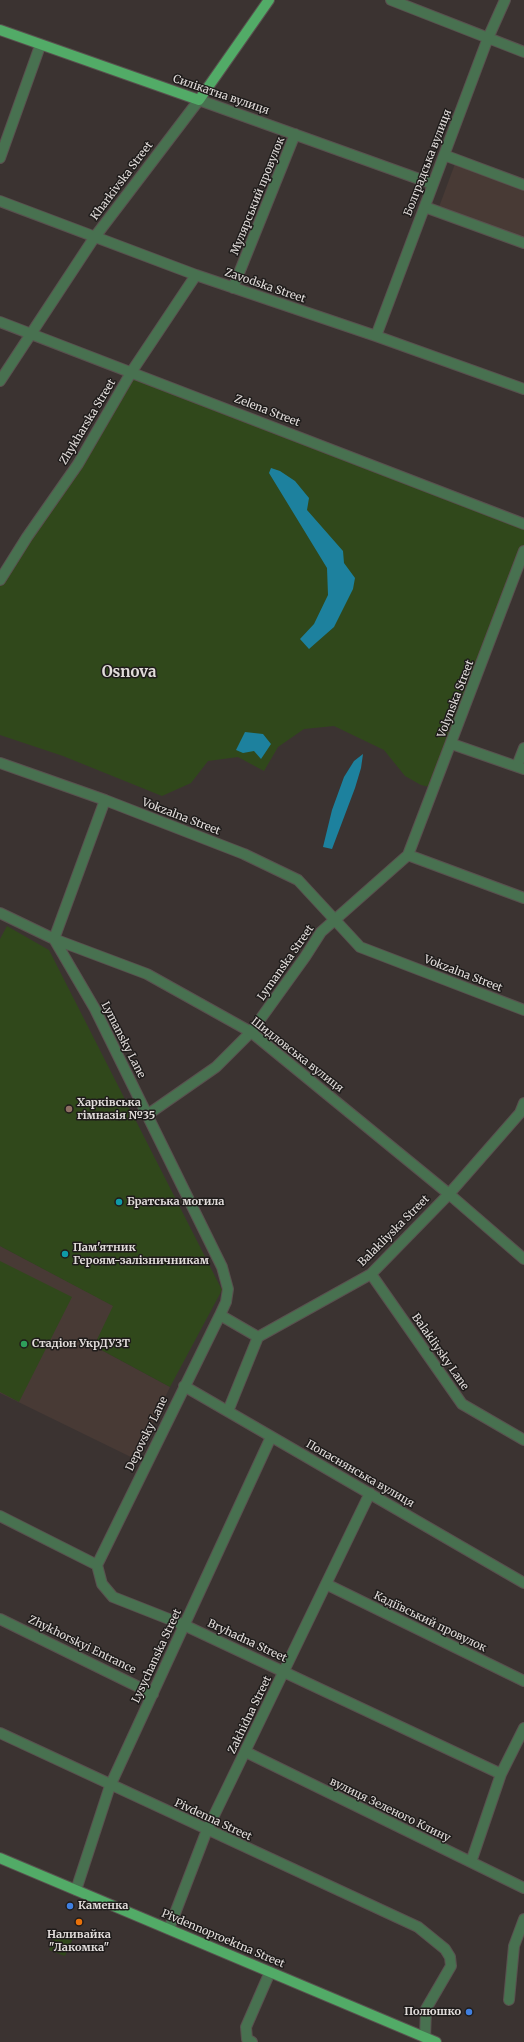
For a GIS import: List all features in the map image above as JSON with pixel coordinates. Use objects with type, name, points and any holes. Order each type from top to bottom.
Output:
[{"type":"main road","name":"Kharkivska Street","points":[[199,100],[269,0]]},
{"type":"main road","name":"Силікатна вулиця","points":[[0,30],[40,46],[199,100]]},
{"type":"main road","name":"Pivdennoproektna Street","points":[[0,1858],[436,2042]]},
{"type":"street","points":[[392,0],[524,52]]},
{"type":"street","name":"Болградська вулиця","points":[[376,336],[488,38],[505,0]]},
{"type":"street","points":[[0,158],[40,46]]},
{"type":"street","name":"Силікатна вулиця","points":[[199,100],[433,184]]},
{"type":"street","name":"Kharkivska Street","points":[[0,381],[94,238],[199,100]]},
{"type":"street","name":"Мулярський провулок","points":[[233,288],[296,134]]},
{"type":"street","points":[[444,154],[524,185]]},
{"type":"street","name":"Zavodska Street","points":[[0,201],[94,238],[196,275],[376,336],[524,390]]},
{"type":"street","points":[[425,207],[524,243]]},
{"type":"street","name":"Zhykharska Street","points":[[0,580],[27,537],[78,464],[132,371],[196,275]]},
{"type":"street","name":"Zelena Street","points":[[0,322],[132,371],[524,524]]},
{"type":"street","name":"Volynska Street","points":[[408,854],[452,744],[524,551]]},
{"type":"street","points":[[452,744],[521,768],[524,748]]},
{"type":"street","name":"Vokzalna Street","points":[[0,763],[105,800],[244,854],[298,880],[360,947],[524,1010]]},
{"type":"street","points":[[54,939],[105,800]]},
{"type":"street","points":[[336,920],[408,854],[524,898]]},
{"type":"street","name":"Шидловська вулиця","points":[[0,913],[54,939],[147,974],[252,1032],[449,1194],[524,1259]]},
{"type":"street","name":"Lymanska Street","points":[[147,1115],[216,1067],[252,1032],[321,932],[336,920]]},
{"type":"street","name":"Lymansky Lane","points":[[54,939],[95,1008],[226,1278],[228,1289],[226,1302],[220,1315]]},
{"type":"street","name":"Balakliyska Street","points":[[258,1337],[371,1274],[449,1194],[523,1110]]},
{"type":"street","name":"Balakliysky Lane","points":[[371,1274],[462,1404],[524,1440]]},
{"type":"street","points":[[220,1315],[258,1337],[228,1411]]},
{"type":"street","name":"Depovsky Lane","points":[[97,1565],[220,1315]]},
{"type":"street","name":"Попаснянська вулиця","points":[[184,1386],[524,1583]]},
{"type":"street","name":"Lysychanska Street","points":[[76,1890],[110,1786],[270,1437]]},
{"type":"street","name":"Zakhidna Street","points":[[169,1929],[207,1830],[285,1672],[370,1493]]},
{"type":"street","points":[[0,1516],[97,1565]]},
{"type":"street","name":"Bryhadna Street","points":[[97,1565],[102,1584],[113,1597],[184,1625],[501,1774]]},
{"type":"street","name":"Кадіївський провулок","points":[[326,1584],[524,1681]]},
{"type":"street","name":"Zhykhorskyi Entrance","points":[[0,1619],[153,1694]]},
{"type":"street","points":[[471,1862],[501,1774],[524,1728]]},
{"type":"street","name":"Pivdenna Street","points":[[0,1733],[110,1786],[418,1927],[445,1949],[450,1957],[451,1966],[426,2010],[425,2038]]},
{"type":"street","name":"вулиця Зеленого Клину","points":[[246,1752],[524,1888]]},
{"type":"street","points":[[509,2000],[514,1946],[524,1919]]},
{"type":"street","points":[[252,2042],[247,2039],[246,2027],[270,1972]]},
{"type":"shaded area","points":[[455,164],[524,190],[524,239],[439,207]]},
{"type":"shaded area","points":[[0,1246],[114,1306],[94,1346],[170,1387],[135,1459],[0,1393]]},
{"type":"green space","points":[[132,371],[524,524],[524,551],[434,788],[421,785],[405,776],[384,750],[334,726],[304,729],[278,747],[264,771],[238,757],[208,761],[191,783],[162,796],[63,756],[0,735],[0,580]]},
{"type":"green space","points":[[7,926],[49,950],[222,1290],[170,1387],[94,1346],[113,1306],[0,1246],[0,939]]},
{"type":"green space","name":"Стадіон УкрДУЗТ","points":[[0,1261],[72,1297],[19,1402],[0,1392]]},
{"type":"green space","points":[[56,1931],[73,1938],[65,1956],[49,1950]]},
{"type":"water","points":[[271,468],[280,471],[295,481],[309,498],[307,510],[343,551],[344,563],[355,578],[353,589],[334,627],[309,649],[300,639],[314,624],[328,595],[327,568],[269,473]]},
{"type":"water","points":[[245,732],[263,734],[271,744],[261,759],[254,751],[243,753],[236,750]]},
{"type":"water","points":[[363,754],[361,768],[355,788],[332,849],[323,847],[332,810],[344,777],[354,761]]},
{"type":"place","name":"Харківська гімназія №35","points":[[69,1109]]},
{"type":"place","name":"Братська могила","points":[[119,1202]]},
{"type":"place","name":"Пам'ятник Героям-залізничникам","points":[[65,1254]]},
{"type":"place","name":"Стадіон УкрДУЗТ","points":[[24,1344]]},
{"type":"place","name":"Каменка","points":[[70,1906]]},
{"type":"place","name":"Наливайка \"Лакомка\"","points":[[79,1922]]},
{"type":"place","name":"Полюшко","points":[[469,2012]]},
{"type":"district","name":"Osnova","points":[[129,673]]}]
